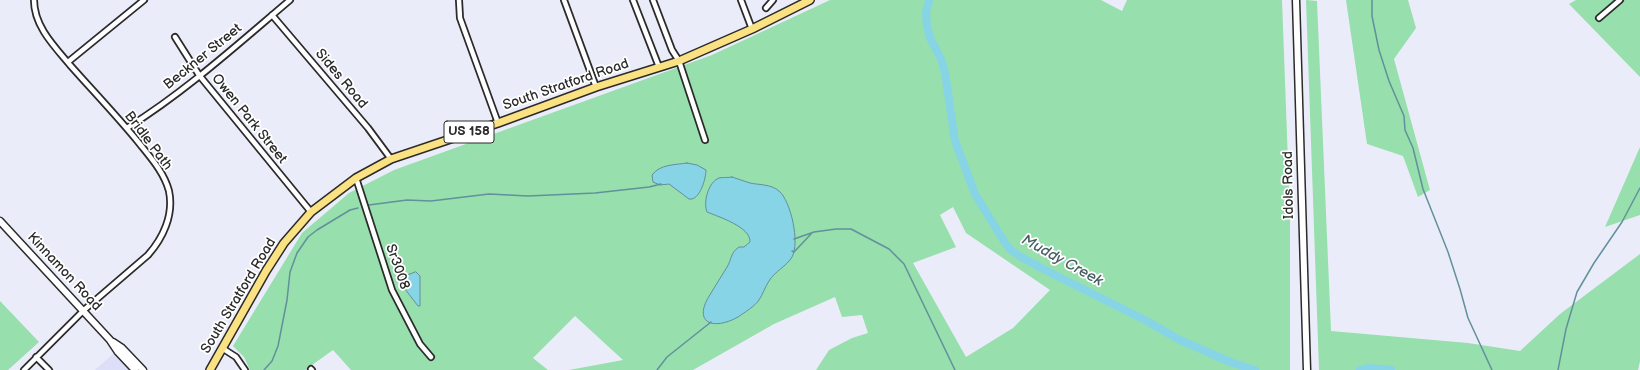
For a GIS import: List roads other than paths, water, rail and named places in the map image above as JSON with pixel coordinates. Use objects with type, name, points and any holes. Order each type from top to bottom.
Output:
[{"type":"main road","name":"South Stratford Road","points":[[210,370],[284,243],[311,212],[356,178],[391,159],[498,123],[596,87],[679,61],[752,29],[810,0]]},
{"type":"main road","name":"Idols Road","points":[[1296,0],[1307,370]]},
{"type":"main road","name":"Kinnamon Road","points":[[0,220],[84,310],[110,340],[118,352],[135,370]]},
{"type":"main road","name":"Kinnamon Road","points":[[110,340],[122,348],[143,370]]},
{"type":"street","name":"Bridle Path","points":[[24,370],[84,310],[148,255],[160,239],[167,223],[170,197],[163,177],[152,160],[127,128],[50,42],[40,24],[34,0]]},
{"type":"street","points":[[68,62],[144,0]]},
{"type":"street","name":"Beckner Street","points":[[127,128],[146,116],[199,75],[290,0]]},
{"type":"street","points":[[459,0],[460,18],[498,123]]},
{"type":"street","points":[[564,0],[596,87]]},
{"type":"street","points":[[633,0],[659,67]]},
{"type":"street","points":[[653,0],[672,50],[679,61],[705,140]]},
{"type":"street","points":[[741,0],[752,29]]},
{"type":"street","points":[[766,8],[773,0]]},
{"type":"street","points":[[1599,18],[1620,0]]},
{"type":"street","name":"Sides Road","points":[[272,15],[368,128],[391,159]]},
{"type":"street","name":"Owen Park Street","points":[[174,37],[199,75],[311,212]]},
{"type":"street","name":"Sr3008","points":[[356,178],[392,290],[420,344],[431,357]]},
{"type":"street","points":[[222,348],[236,357],[245,370]]},
{"type":"street","points":[[36,357],[49,370]]},
{"type":"water","points":[[687,163],[697,165],[706,170],[702,188],[693,199],[689,199],[669,184],[660,185],[653,182],[652,175],[655,171],[663,167]]},
{"type":"water","points":[[732,177],[750,183],[769,186],[779,191],[787,204],[793,222],[795,233],[794,251],[790,260],[774,274],[755,305],[738,317],[729,321],[713,323],[708,322],[704,317],[703,311],[705,303],[729,264],[734,252],[739,247],[744,247],[750,242],[749,237],[740,227],[707,212],[706,198],[709,188],[715,180],[719,178]]},
{"type":"water","points":[[416,272],[420,276],[420,306],[418,306],[398,280]]},
{"type":"waterway","name":"Muddy Creek","points":[[929,0],[926,13],[927,26],[930,38],[941,59],[945,73],[955,141],[975,194],[1005,243],[1011,250],[1047,271],[1145,320],[1178,339],[1230,362],[1255,370]]},
{"type":"waterway","points":[[1372,0],[1372,16],[1379,50],[1389,81],[1404,116],[1405,130],[1413,148],[1423,189],[1448,252],[1468,318],[1492,370]]},
{"type":"waterway","points":[[369,205],[407,200],[431,201],[489,194],[528,196],[595,193],[649,187],[661,184]]},
{"type":"waterway","points":[[1558,370],[1566,329],[1577,292],[1594,263],[1622,222],[1640,188]]},
{"type":"waterway","points":[[264,370],[272,361],[278,346],[287,300],[290,272],[297,253],[308,237],[317,230],[350,210],[358,208]]},
{"type":"waterway","points":[[794,239],[814,232],[836,229],[851,229],[889,249],[904,264],[955,370]]},
{"type":"waterway","points":[[792,251],[794,252],[811,234]]},
{"type":"waterway","points":[[657,370],[667,357],[711,322]]},
{"type":"waterway","name":"Muddy Creek","points":[[1360,370],[1370,368],[1391,370]]}]
